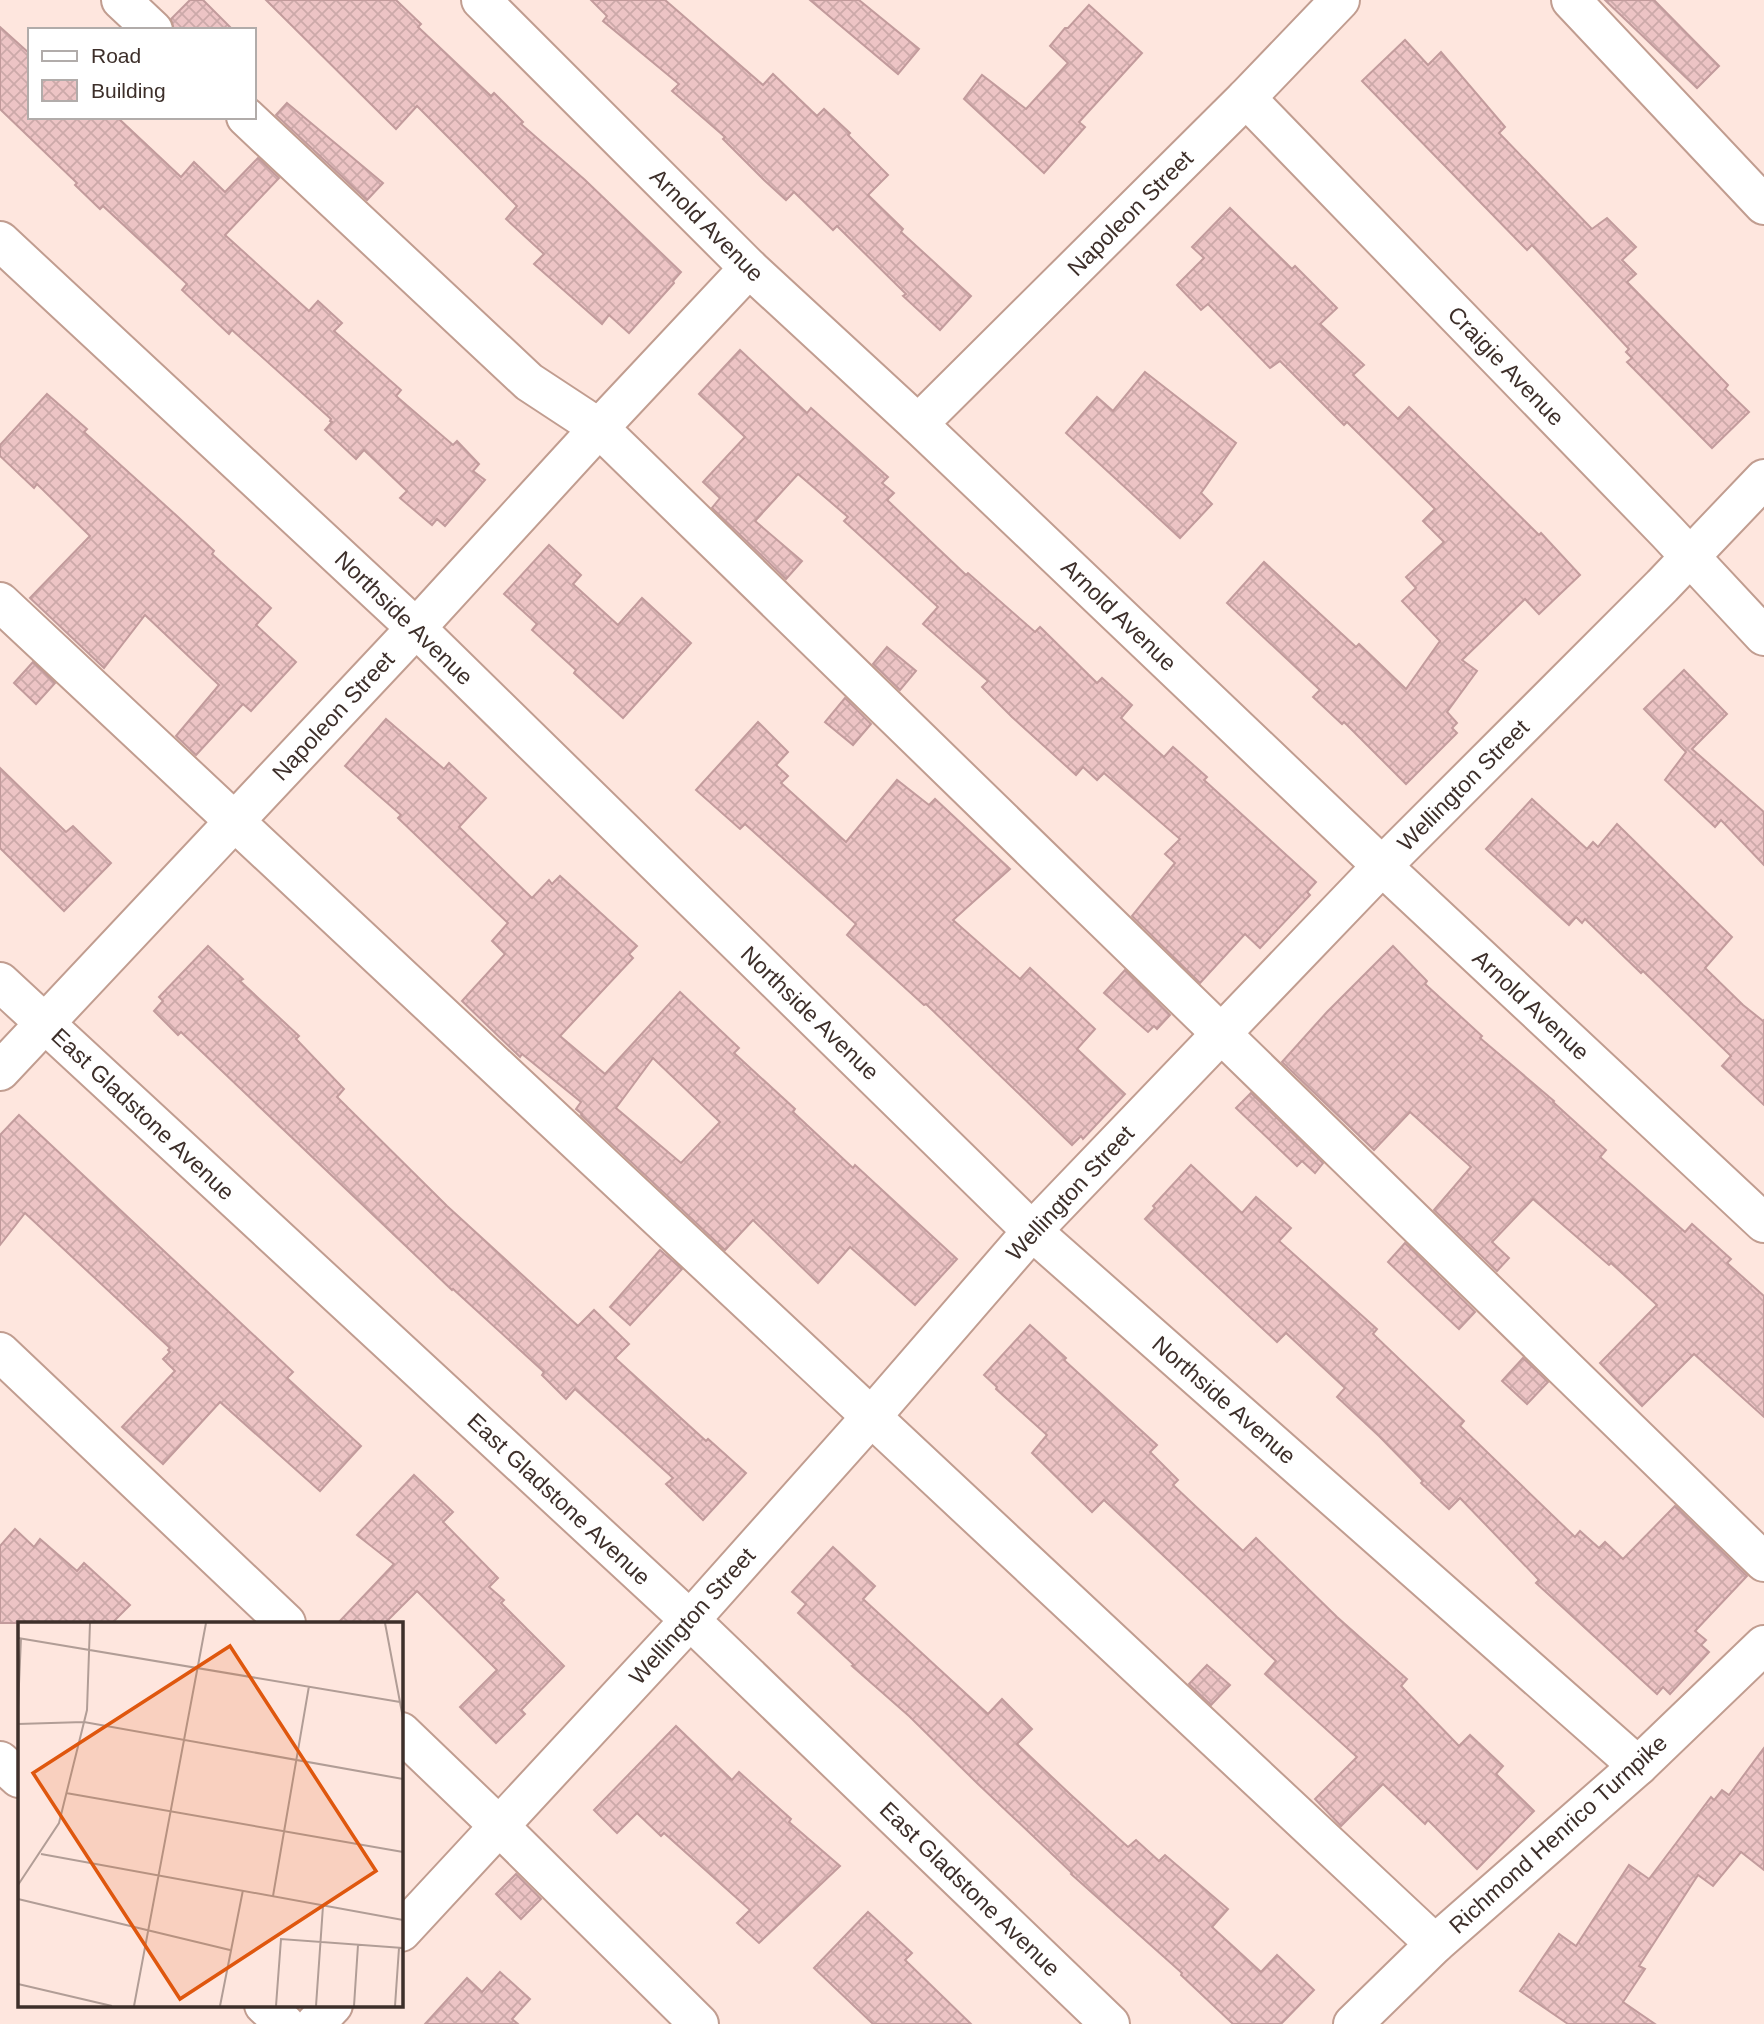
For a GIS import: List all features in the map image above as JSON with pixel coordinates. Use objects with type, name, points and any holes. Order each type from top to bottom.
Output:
[{"type":"street","points":[[121,0],[151,28]]},
{"type":"street","name":"Arnold Avenue","points":[[481,0],[749,268],[918,424],[1382,866],[1764,1223]]},
{"type":"street","name":"Napoleon Street","points":[[918,424],[1246,99],[1340,0]]},
{"type":"street","points":[[1571,0],[1764,205]]},
{"type":"street","name":"Craigie Avenue","points":[[1246,99],[1764,636]]},
{"type":"street","points":[[248,119],[529,382],[599,428],[1764,1562]]},
{"type":"street","name":"Northside Avenue","points":[[0,241],[416,628],[1032,1231],[1638,1766]]},
{"type":"street","name":"Napoleon Street","points":[[0,1071],[749,268]]},
{"type":"street","name":"Wellington Street","points":[[402,1931],[690,1620],[1032,1231],[1382,866],[1690,557],[1764,478]]},
{"type":"street","points":[[0,602],[1435,1944]]},
{"type":"street","name":"East Gladstone Avenue","points":[[0,982],[690,1620],[1110,2024]]},
{"type":"street","points":[[0,1352],[285,1622]]},
{"type":"street","name":"Richmond Henrico Turnpike","points":[[1353,2024],[1435,1944],[1638,1766],[1764,1645]]},
{"type":"street","points":[[402,1733],[699,2024]]},
{"type":"street","points":[[0,1760],[18,1777]]},
{"type":"street","points":[[266,2007],[285,2024]]},
{"type":"street","points":[[315,2024],[331,2007]]},
{"type":"building","points":[[190,0],[203,0],[231,28],[173,28],[171,19]]},
{"type":"building","points":[[266,0],[396,0],[421,24],[418,27],[491,96],[494,93],[523,122],[521,124],[585,180],[681,272],[674,283],[629,333],[609,315],[602,324],[534,264],[544,254],[506,219],[517,206],[417,106],[396,129]]},
{"type":"building","points":[[591,0],[665,0],[763,85],[773,74],[817,116],[824,109],[888,175],[868,195],[903,229],[901,232],[971,296],[940,330],[903,296],[906,294],[837,226],[833,230],[794,192],[786,200],[764,180],[723,139],[725,137],[672,91],[679,84],[603,21],[607,16]]},
{"type":"building","points":[[810,0],[859,0],[919,49],[898,74]]},
{"type":"building","points":[[1605,0],[1654,0],[1719,66],[1697,88]]},
{"type":"building","points":[[1089,5],[1142,53],[1079,122],[1085,127],[1044,173],[964,99],[982,75],[1026,109],[1068,63],[1050,46]]},
{"type":"building","points":[[0,27],[28,52],[28,119],[119,119],[181,177],[194,162],[225,192],[258,158],[279,178],[225,235],[309,311],[318,301],[342,323],[334,331],[401,390],[396,396],[453,445],[457,441],[479,464],[473,471],[485,480],[445,526],[437,519],[432,525],[400,498],[407,491],[364,450],[356,459],[325,430],[332,422],[331,419],[232,330],[229,334],[182,290],[187,284],[103,206],[100,209],[75,185],[77,183],[0,109]]},
{"type":"building","points":[[1405,40],[1428,65],[1441,52],[1505,127],[1499,133],[1592,229],[1607,218],[1636,247],[1622,260],[1636,274],[1627,282],[1728,385],[1725,389],[1749,412],[1712,448],[1627,362],[1632,358],[1626,352],[1629,349],[1532,245],[1527,250],[1362,81]]},
{"type":"building","points":[[287,103],[383,183],[367,200],[276,115]]},
{"type":"building","points":[[1230,208],[1292,269],[1295,266],[1337,308],[1320,324],[1364,365],[1353,375],[1398,419],[1409,407],[1539,535],[1541,533],[1580,575],[1539,614],[1525,599],[1462,660],[1477,671],[1447,712],[1457,723],[1452,728],[1457,733],[1406,784],[1344,722],[1342,724],[1313,697],[1320,690],[1227,603],[1264,562],[1356,647],[1359,644],[1406,689],[1440,641],[1402,601],[1416,588],[1406,577],[1444,542],[1423,521],[1435,509],[1347,422],[1344,425],[1280,361],[1270,368],[1208,304],[1201,310],[1177,285],[1204,258],[1192,247]]},
{"type":"building","points":[[740,350],[807,413],[811,408],[888,477],[882,483],[894,493],[887,500],[966,575],[968,573],[1035,632],[1040,627],[1097,683],[1102,678],[1132,705],[1121,718],[1164,757],[1173,747],[1207,777],[1204,780],[1316,882],[1307,892],[1310,895],[1260,948],[1245,934],[1200,983],[1132,916],[1175,863],[1165,854],[1180,839],[1104,773],[1097,780],[1083,767],[1076,775],[1012,717],[982,687],[988,681],[923,624],[938,607],[844,521],[848,517],[798,474],[755,521],[802,561],[786,579],[712,508],[720,498],[703,482],[745,437],[699,394]]},
{"type":"building","points":[[1145,372],[1236,443],[1201,493],[1212,504],[1180,538],[1066,433],[1097,397],[1113,411]]},
{"type":"building","points":[[47,394],[87,429],[84,432],[178,517],[214,551],[212,554],[271,608],[256,625],[296,662],[251,711],[243,704],[196,755],[176,736],[219,685],[145,615],[104,668],[30,598],[90,536],[37,484],[34,488],[0,456],[0,445]]},
{"type":"building","points":[[549,545],[581,575],[573,584],[618,625],[642,598],[691,643],[623,718],[532,630],[537,624],[504,594]]},
{"type":"building","points":[[887,647],[916,671],[900,690],[873,664]]},
{"type":"building","points":[[33,662],[55,683],[36,704],[14,683]]},
{"type":"building","points":[[1684,670],[1727,714],[1692,749],[1764,812],[1764,865],[1721,820],[1715,827],[1665,780],[1686,752],[1644,709]]},
{"type":"building","points":[[845,698],[871,724],[853,745],[825,722]]},
{"type":"building","points":[[386,719],[444,769],[449,763],[486,798],[459,827],[532,898],[549,880],[552,884],[560,876],[637,946],[629,954],[633,958],[560,1036],[605,1074],[680,992],[739,1048],[734,1053],[795,1109],[793,1112],[957,1259],[915,1305],[850,1247],[818,1283],[753,1220],[725,1250],[581,1115],[576,1109],[581,1102],[522,1054],[520,1057],[462,1001],[505,954],[492,941],[508,923],[398,818],[401,815],[345,766]],"holes":[[[653,1058],[720,1122],[681,1163],[616,1108]]]},
{"type":"building","points":[[758,722],[788,752],[776,765],[788,776],[781,783],[846,842],[897,780],[929,805],[935,799],[1010,869],[953,920],[1020,979],[1030,968],[1095,1029],[1077,1049],[1125,1094],[1083,1139],[1081,1136],[1072,1145],[926,1004],[847,935],[856,924],[745,824],[740,829],[696,790]]},
{"type":"building","points":[[0,768],[66,832],[73,826],[111,863],[64,911],[0,848]]},
{"type":"building","points":[[1532,799],[1587,849],[1593,842],[1598,847],[1617,824],[1732,937],[1705,968],[1743,1005],[1764,1020],[1764,1105],[1722,1066],[1731,1056],[1643,971],[1641,973],[1585,919],[1582,923],[1576,917],[1569,925],[1486,849]]},
{"type":"building","points":[[208,946],[243,979],[240,981],[299,1036],[296,1039],[344,1089],[337,1097],[447,1206],[578,1326],[594,1310],[629,1344],[615,1358],[706,1441],[708,1439],[746,1473],[703,1520],[666,1484],[673,1478],[575,1389],[566,1399],[542,1375],[544,1372],[452,1290],[181,1032],[178,1035],[154,1011],[163,1001],[159,997]]},
{"type":"building","points":[[1393,946],[1427,981],[1425,984],[1482,1036],[1480,1038],[1606,1150],[1600,1157],[1685,1232],[1692,1224],[1731,1259],[1727,1263],[1764,1296],[1764,1417],[1694,1354],[1642,1406],[1600,1363],[1657,1305],[1533,1199],[1492,1242],[1509,1258],[1497,1271],[1434,1210],[1471,1167],[1410,1112],[1374,1150],[1282,1062]]},
{"type":"building","points":[[1125,970],[1170,1015],[1157,1029],[1154,1026],[1148,1032],[1104,993]]},
{"type":"building","points":[[1251,1093],[1323,1163],[1315,1173],[1302,1161],[1297,1166],[1236,1108]]},
{"type":"building","points":[[19,1115],[293,1372],[287,1378],[361,1446],[320,1491],[220,1402],[163,1464],[122,1427],[175,1371],[163,1359],[170,1352],[170,1348],[25,1213],[0,1245],[0,1135]]},
{"type":"building","points":[[1191,1165],[1242,1213],[1256,1197],[1291,1228],[1279,1241],[1377,1329],[1373,1334],[1464,1421],[1460,1426],[1575,1537],[1580,1531],[1599,1548],[1605,1542],[1623,1559],[1675,1506],[1747,1576],[1695,1631],[1706,1640],[1701,1645],[1709,1652],[1670,1694],[1663,1687],[1657,1694],[1536,1583],[1539,1580],[1460,1498],[1449,1509],[1421,1483],[1423,1481],[1379,1436],[1337,1397],[1345,1388],[1286,1333],[1277,1342],[1145,1219],[1155,1208],[1153,1206]]},
{"type":"building","points":[[1405,1243],[1475,1312],[1459,1329],[1388,1262]]},
{"type":"building","points":[[660,1250],[682,1269],[630,1325],[610,1307]]},
{"type":"building","points":[[1030,1325],[1157,1445],[1150,1452],[1178,1480],[1173,1485],[1243,1551],[1256,1538],[1337,1617],[1407,1679],[1401,1686],[1459,1746],[1470,1735],[1503,1766],[1496,1774],[1534,1811],[1477,1869],[1428,1820],[1425,1824],[1383,1784],[1341,1826],[1315,1799],[1357,1757],[1265,1674],[1276,1661],[1104,1500],[1092,1512],[1032,1453],[1047,1435],[984,1375]]},
{"type":"building","points":[[1523,1358],[1548,1382],[1527,1404],[1502,1381]]},
{"type":"building","points":[[414,1475],[453,1512],[443,1522],[498,1578],[489,1587],[504,1600],[501,1603],[564,1666],[521,1710],[525,1714],[496,1743],[460,1707],[497,1670],[417,1591],[386,1622],[339,1622],[394,1564],[357,1535]]},
{"type":"building","points":[[15,1529],[34,1547],[40,1539],[77,1571],[84,1563],[130,1605],[113,1622],[0,1623],[0,1546]]},
{"type":"building","points":[[833,1547],[875,1586],[863,1599],[988,1714],[1002,1699],[1032,1729],[1017,1744],[1071,1795],[1128,1847],[1136,1840],[1159,1861],[1165,1855],[1228,1909],[1212,1927],[1261,1972],[1277,1955],[1314,1990],[1281,2024],[1233,2024],[1181,1975],[1182,1973],[1071,1874],[909,1716],[852,1666],[854,1665],[798,1613],[806,1604],[792,1592]]},
{"type":"building","points":[[1207,1665],[1230,1685],[1211,1705],[1189,1684]]},
{"type":"building","points":[[676,1726],[732,1780],[739,1772],[791,1819],[789,1822],[840,1866],[759,1943],[737,1923],[750,1910],[664,1833],[661,1836],[637,1813],[617,1833],[594,1810]]},
{"type":"building","points":[[1764,1748],[1764,1870],[1741,1852],[1713,1886],[1698,1875],[1639,1966],[1645,1969],[1623,2002],[1655,2024],[1568,2024],[1520,1991],[1559,1934],[1576,1946],[1629,1865],[1649,1879],[1711,1797],[1714,1800],[1722,1790],[1729,1795]]},
{"type":"building","points":[[516,1874],[541,1899],[521,1919],[496,1894]]},
{"type":"building","points":[[868,1912],[912,1953],[905,1960],[971,2024],[873,2024],[814,1968]]},
{"type":"building","points":[[500,1972],[530,1999],[512,2019],[518,2024],[425,2024],[467,1978],[482,1992]]}]
